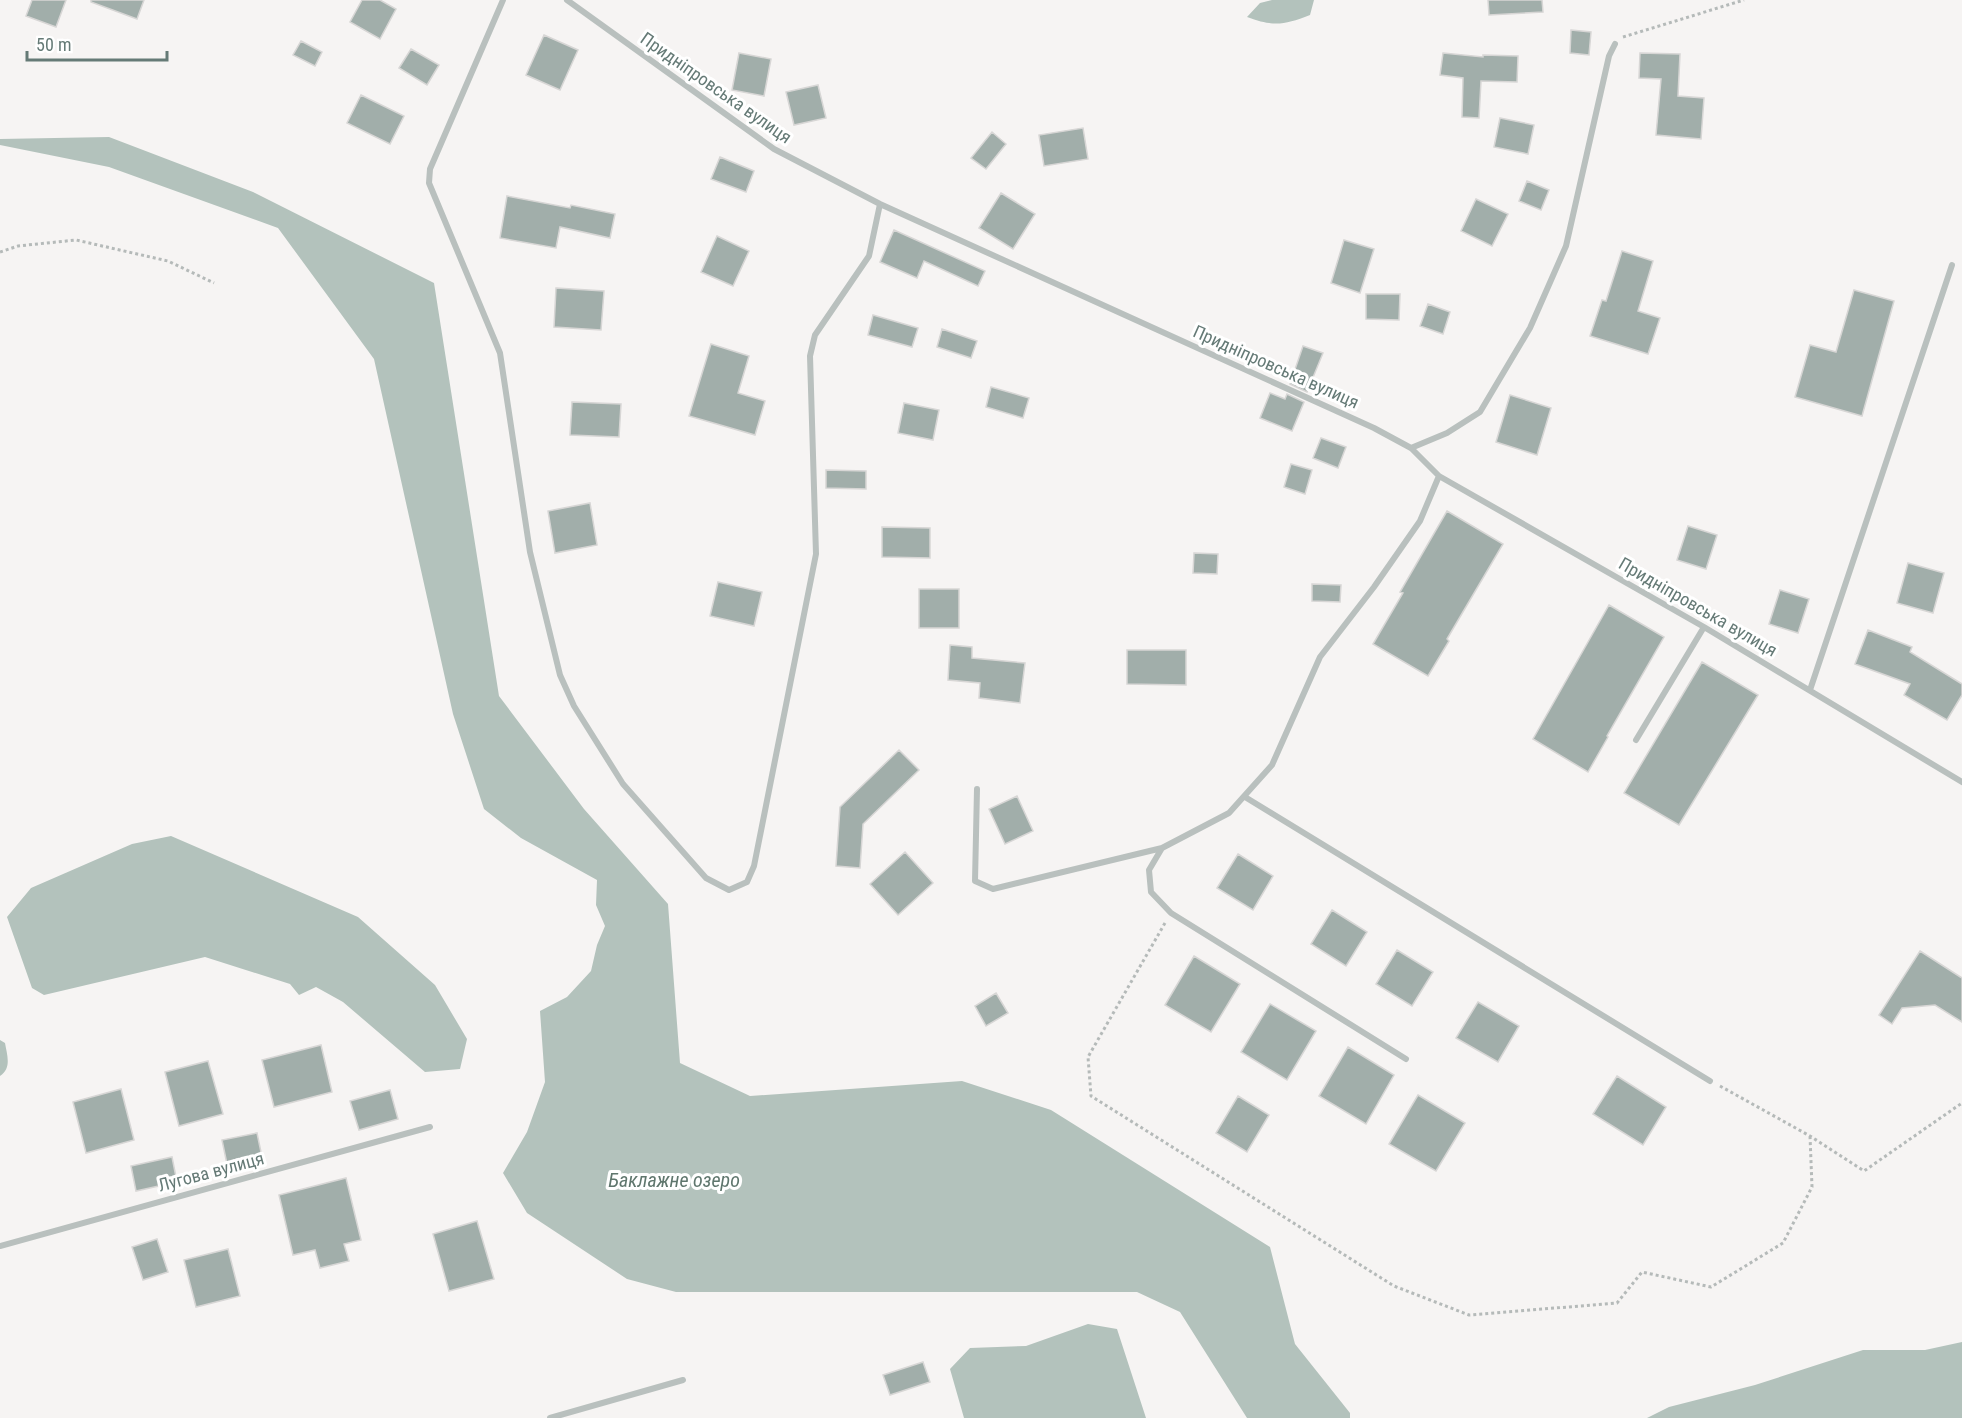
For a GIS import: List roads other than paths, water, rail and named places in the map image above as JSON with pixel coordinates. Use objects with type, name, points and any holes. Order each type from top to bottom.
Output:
[{"type":"street","points":[[503,0],[430,168],[429,183],[500,353],[530,552],[560,675],[574,706],[623,784],[706,878],[729,890],[747,882],[754,866],[816,554],[810,356],[815,335],[869,256],[880,204]]},
{"type":"street","name":"Придніпровська вулиця","points":[[567,0],[774,149],[880,204],[1374,428],[1411,448],[1439,476],[1704,627],[1962,782]]},
{"type":"street","points":[[1411,448],[1447,433],[1480,412],[1530,328],[1566,246],[1609,56],[1615,44]]},
{"type":"street","points":[[1810,690],[1952,265]]},
{"type":"street","points":[[977,789],[975,882],[993,889],[1162,848],[1229,813],[1272,765],[1320,657],[1374,587],[1420,521],[1439,476]]},
{"type":"street","points":[[1636,740],[1704,627]]},
{"type":"street","points":[[1245,797],[1710,1081]]},
{"type":"street","points":[[1162,848],[1149,870],[1151,892],[1171,913],[1406,1059]]},
{"type":"street","name":"Лугова вулиця","points":[[0,1246],[430,1127]]},
{"type":"street","points":[[549,1418],[683,1380]]},
{"type":"water","points":[[1272,0],[1314,0],[1310,15],[1293,21],[1279,24],[1247,17],[1260,3]]},
{"type":"water","name":"Баклажне озеро","points":[[109,137],[253,192],[434,283],[499,696],[584,809],[668,904],[680,1063],[750,1096],[962,1081],[1051,1110],[1270,1247],[1295,1344],[1350,1413],[1350,1418],[1247,1418],[1180,1312],[1137,1292],[676,1292],[627,1279],[527,1213],[503,1173],[527,1132],[545,1082],[540,1011],[567,997],[591,971],[597,945],[605,926],[596,905],[597,880],[521,838],[484,809],[453,714],[374,359],[278,228],[109,167],[0,145],[0,139]]},
{"type":"water","points":[[171,836],[358,917],[435,985],[467,1039],[460,1069],[425,1072],[343,1002],[316,987],[299,995],[290,984],[205,957],[44,995],[32,988],[7,917],[31,888],[132,844]]},
{"type":"water","points":[[0,1040],[5,1043],[8,1061],[4,1073],[0,1076]]},
{"type":"water","points":[[1088,1324],[1117,1329],[1146,1418],[964,1418],[950,1369],[970,1348],[1026,1346]]},
{"type":"water","points":[[1962,1342],[1962,1418],[1647,1418],[1669,1407],[1755,1385],[1863,1350],[1925,1350]]}]
